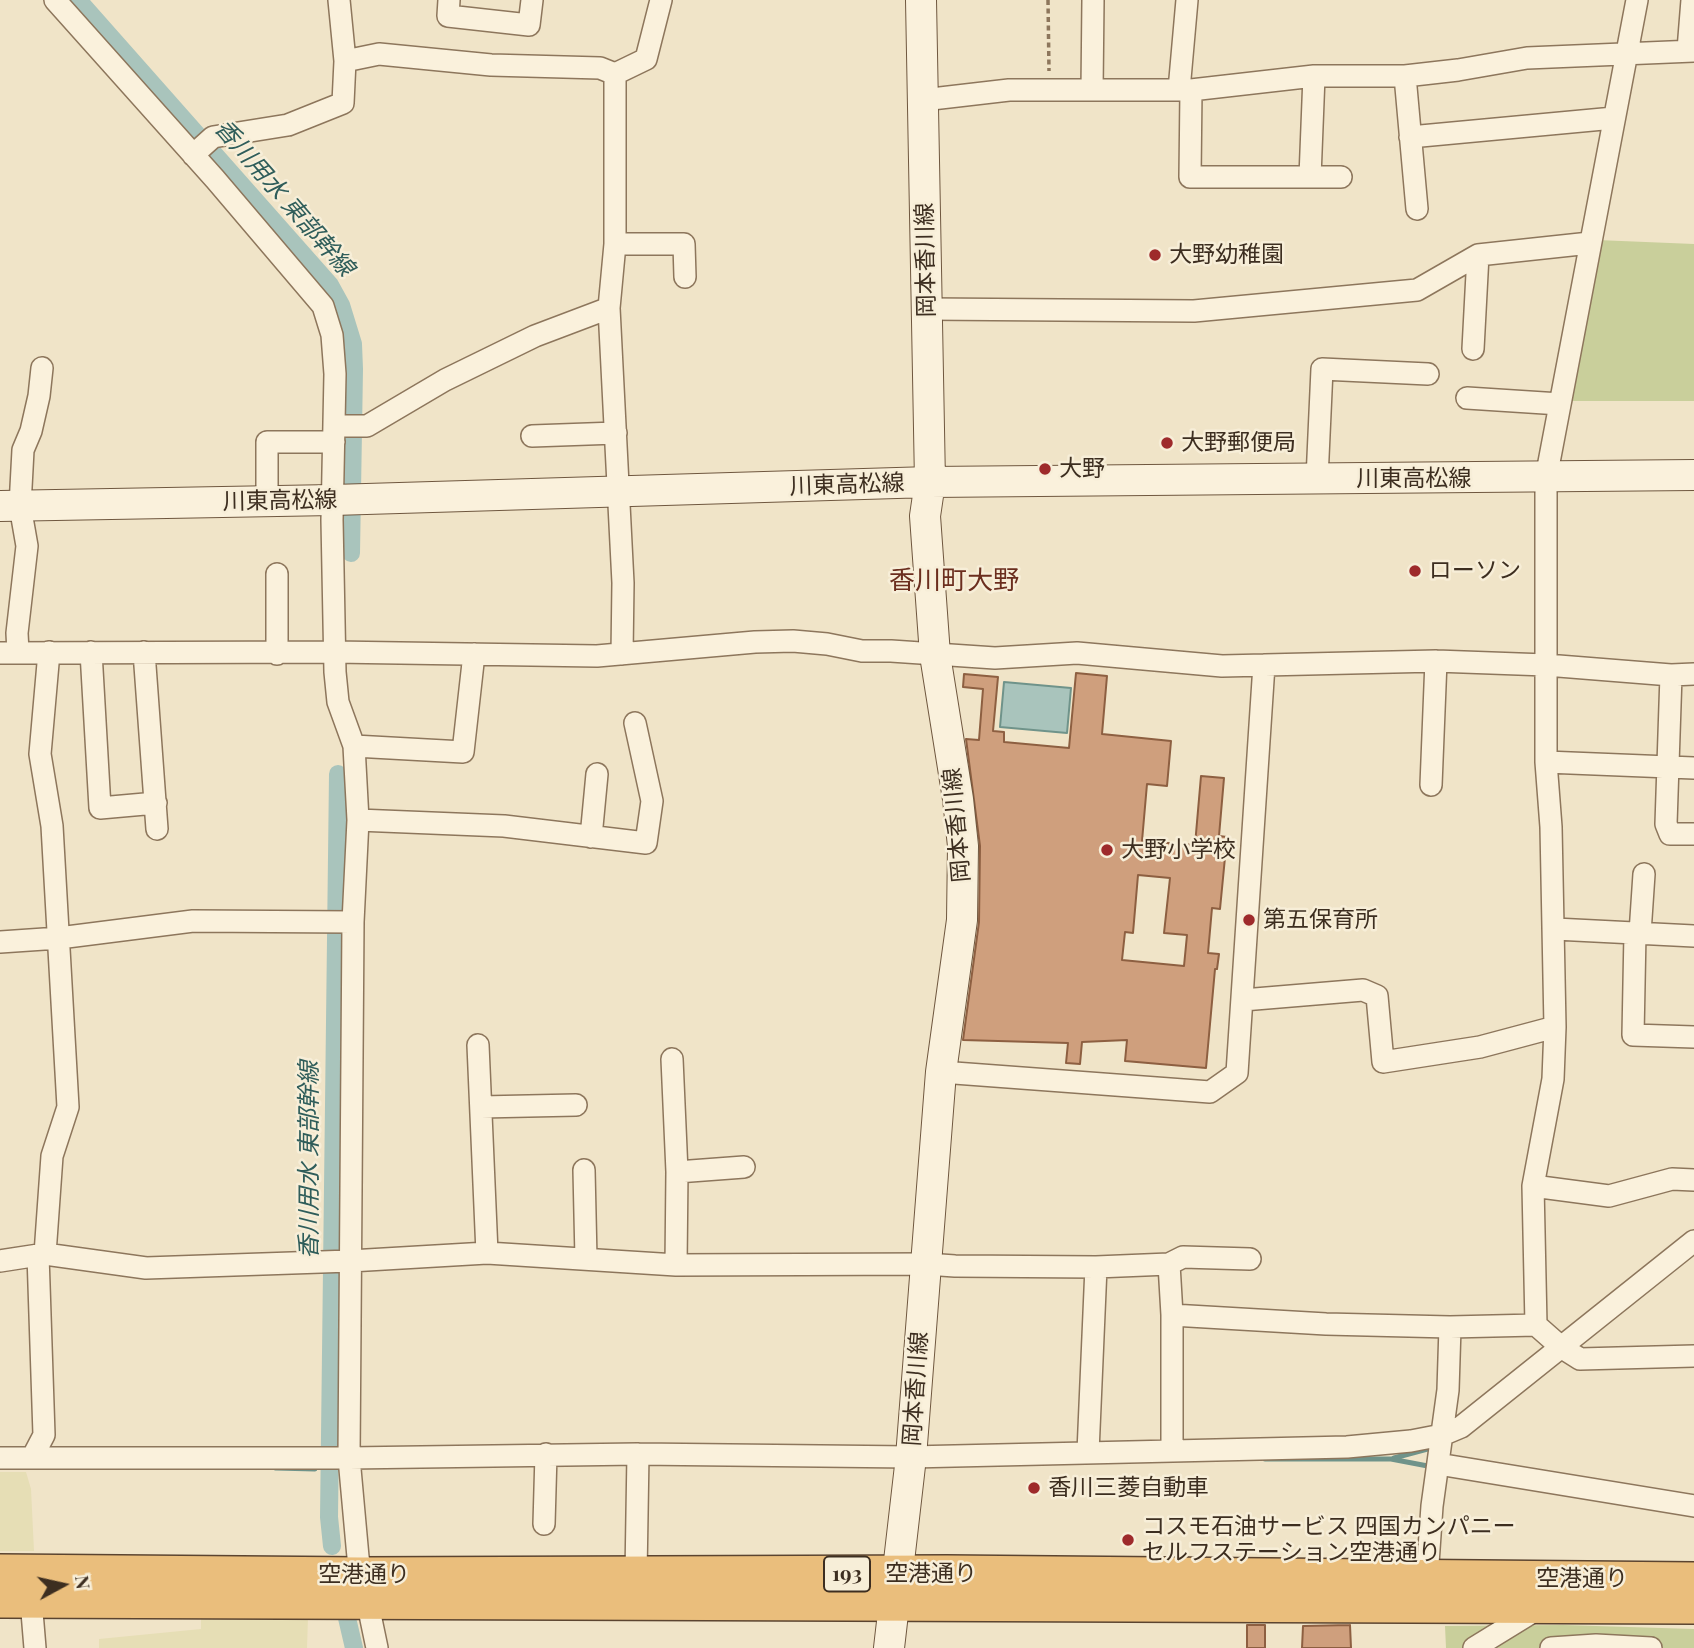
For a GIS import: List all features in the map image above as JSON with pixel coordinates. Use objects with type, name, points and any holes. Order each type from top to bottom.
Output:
[{"type":"highway","name":"空港通り","points":[[0,1572],[364,1589],[896,1588],[1427,1578],[1694,1580]]},
{"type":"highway","name":"空港通り","points":[[16,1600],[364,1589],[636,1574],[896,1588],[1694,1606]]},
{"type":"main road","name":"岡本香川線","points":[[889,1648],[911,1457],[941,1072],[962,920],[963,846],[935,655],[925,516],[930,482],[921,0]]},
{"type":"main road","name":"川東高松線","points":[[10,506],[333,500],[930,482],[1694,475]]},
{"type":"street","points":[[55,0],[194,155],[323,306],[332,335],[335,374],[331,520],[334,652],[338,702],[354,746],[358,820],[353,922],[349,1458],[364,1589],[377,1648]]},
{"type":"street","points":[[194,155],[213,138],[288,125],[343,103],[345,61],[339,0]]},
{"type":"street","points":[[449,0],[448,16],[529,25],[532,0]]},
{"type":"street","points":[[345,61],[379,54],[491,65],[600,68],[615,74],[646,59],[661,0]]},
{"type":"street","points":[[1092,90],[1093,0]]},
{"type":"street","points":[[1187,0],[1185,90],[1190,177],[1341,177]]},
{"type":"street","points":[[1536,1325],[1533,1186],[1553,1079],[1555,1027],[1552,827],[1546,762],[1546,478],[1637,0]]},
{"type":"street","points":[[923,100],[1009,90],[1185,90],[1314,76],[1405,76],[1527,58],[1691,50],[1692,0]]},
{"type":"street","points":[[615,74],[615,244],[609,308],[623,583],[622,654]]},
{"type":"street","points":[[1310,177],[1314,76]]},
{"type":"street","points":[[1405,76],[1417,209]]},
{"type":"street","points":[[1410,137],[1614,118]]},
{"type":"street","points":[[927,309],[1194,311],[1418,290],[1478,255],[1590,243]]},
{"type":"street","points":[[615,244],[684,244],[685,277]]},
{"type":"street","points":[[1473,349],[1478,255]]},
{"type":"street","points":[[267,501],[267,442],[366,426],[445,380],[501,352],[609,308]]},
{"type":"street","points":[[41,368],[39,396],[10,506],[27,546],[18,633],[9,653],[334,652],[597,656],[793,641],[862,651],[995,658],[1077,653],[1222,666],[1436,661],[1546,665],[1671,675],[1694,674]]},
{"type":"street","points":[[1317,479],[1322,369],[1428,374]]},
{"type":"street","points":[[1467,398],[1560,404]]},
{"type":"street","points":[[532,436],[616,433]]},
{"type":"street","points":[[277,574],[277,654]]},
{"type":"street","points":[[32,1458],[44,1435],[42,1254],[52,1156],[68,1107],[52,826],[40,754],[49,652]]},
{"type":"street","points":[[91,652],[100,808],[156,803]]},
{"type":"street","points":[[144,652],[158,829]]},
{"type":"street","points":[[354,746],[463,752],[474,654]]},
{"type":"street","points":[[1431,785],[1436,661]]},
{"type":"street","points":[[941,1072],[1210,1092],[1237,1073],[1264,665]]},
{"type":"street","points":[[1671,675],[1666,824],[1670,834],[1694,834]]},
{"type":"street","points":[[358,820],[504,826],[646,843],[652,801],[635,723]]},
{"type":"street","points":[[1546,762],[1694,768]]},
{"type":"street","points":[[591,837],[597,774]]},
{"type":"street","points":[[1644,874],[1633,1035],[1694,1037]]},
{"type":"street","points":[[0,942],[59,938],[193,921],[353,922]]},
{"type":"street","points":[[1555,929],[1694,936]]},
{"type":"street","points":[[1243,1000],[1363,990],[1377,996],[1383,1062],[1480,1047],[1555,1027]]},
{"type":"street","points":[[478,1045],[487,1253]]},
{"type":"street","points":[[672,1059],[677,1172],[676,1265]]},
{"type":"street","points":[[481,1107],[576,1105]]},
{"type":"street","points":[[677,1172],[744,1167]]},
{"type":"street","points":[[584,1170],[586,1259]]},
{"type":"street","points":[[1533,1186],[1609,1196],[1672,1179],[1694,1181]]},
{"type":"street","points":[[0,1458],[546,1455],[911,1457],[1348,1447],[1411,1441],[1442,1435],[1461,1427],[1694,1241]]},
{"type":"street","points":[[0,1261],[42,1254],[146,1268],[487,1253],[676,1265],[926,1264],[1096,1267],[1169,1264],[1183,1256],[1250,1259]]},
{"type":"street","points":[[1169,1264],[1172,1315],[1172,1450]]},
{"type":"street","points":[[1088,1452],[1096,1267]]},
{"type":"street","points":[[1172,1315],[1326,1324],[1450,1327],[1536,1325],[1561,1347],[1580,1359],[1694,1356]]},
{"type":"street","points":[[1427,1578],[1428,1543],[1448,1391],[1450,1327]]},
{"type":"street","points":[[544,1524],[546,1455]]},
{"type":"street","points":[[636,1574],[638,1455]]},
{"type":"street","points":[[1438,1464],[1694,1506]]},
{"type":"street","points":[[16,1600],[35,1648]]},
{"type":"street","points":[[1474,1648],[1547,1604]]},
{"type":"street","points":[[1552,1648],[1596,1645],[1651,1648]]},
{"type":"path","points":[[1048,0],[1049,90]]},
{"type":"shaded area","points":[[0,1472],[26,1472],[31,1489],[34,1551],[0,1551]]},
{"type":"shaded area","points":[[201,1617],[308,1618],[307,1648],[99,1648],[99,1639],[201,1629]]},
{"type":"green space","points":[[1597,240],[1694,244],[1694,401],[1565,401]]},
{"type":"green space","points":[[1563,1625],[1694,1629],[1694,1648],[1446,1648],[1445,1626]]},
{"type":"water","points":[[1004,682],[1071,688],[1067,733],[1000,727]]},
{"type":"building","name":"大野小学校","points":[[1076,673],[1107,676],[1102,734],[1171,741],[1167,786],[1147,784],[1142,841],[1195,845],[1201,776],[1224,778],[1219,836],[1227,837],[1220,909],[1212,908],[1208,953],[1219,954],[1215,969],[1206,1068],[1125,1061],[1127,1040],[1082,1042],[1080,1064],[1066,1063],[1068,1043],[963,1040],[979,922],[980,846],[966,739],[979,740],[983,689],[963,687],[964,674],[998,677],[993,731],[1004,732],[1004,742],[1069,748]],"holes":[[[1138,875],[1170,878],[1164,933],[1187,935],[1184,966],[1122,960],[1125,932],[1133,933]]]},
{"type":"building","points":[[1247,1625],[1265,1625],[1265,1648],[1247,1648]]},
{"type":"building","points":[[1350,1625],[1351,1648],[1302,1648],[1303,1626]]},
{"type":"waterway","name":"香川用水 東部幹線","points":[[78,0],[330,285],[341,305],[353,344],[351,553]]},
{"type":"waterway","name":"香川用水 東部幹線","points":[[332,1546],[329,1517],[338,774]]},
{"type":"waterway","points":[[1394,1458],[1435,1447]]},
{"type":"waterway","points":[[1265,1459],[1391,1459],[1433,1467]]},
{"type":"waterway","points":[[276,1468],[315,1469]]},
{"type":"waterway","name":"香川用水 東部幹線","points":[[347,1618],[354,1648]]},
{"type":"place","name":"大野幼稚園","points":[[1155,255]]},
{"type":"place","name":"大野郵便局","points":[[1167,443]]},
{"type":"place","name":"大野","points":[[1045,469]]},
{"type":"place","name":"ローソン","points":[[1415,571]]},
{"type":"place","name":"大野小学校","points":[[1107,850]]},
{"type":"place","name":"第五保育所","points":[[1249,920]]},
{"type":"place","name":"香川三菱自動車","points":[[1034,1488]]},
{"type":"place","name":"コスモ石油サービス 四国カンパニー セルフステーション空港通り","points":[[1128,1540]]},
{"type":"district","name":"香川町大野","points":[[954,581]]}]
